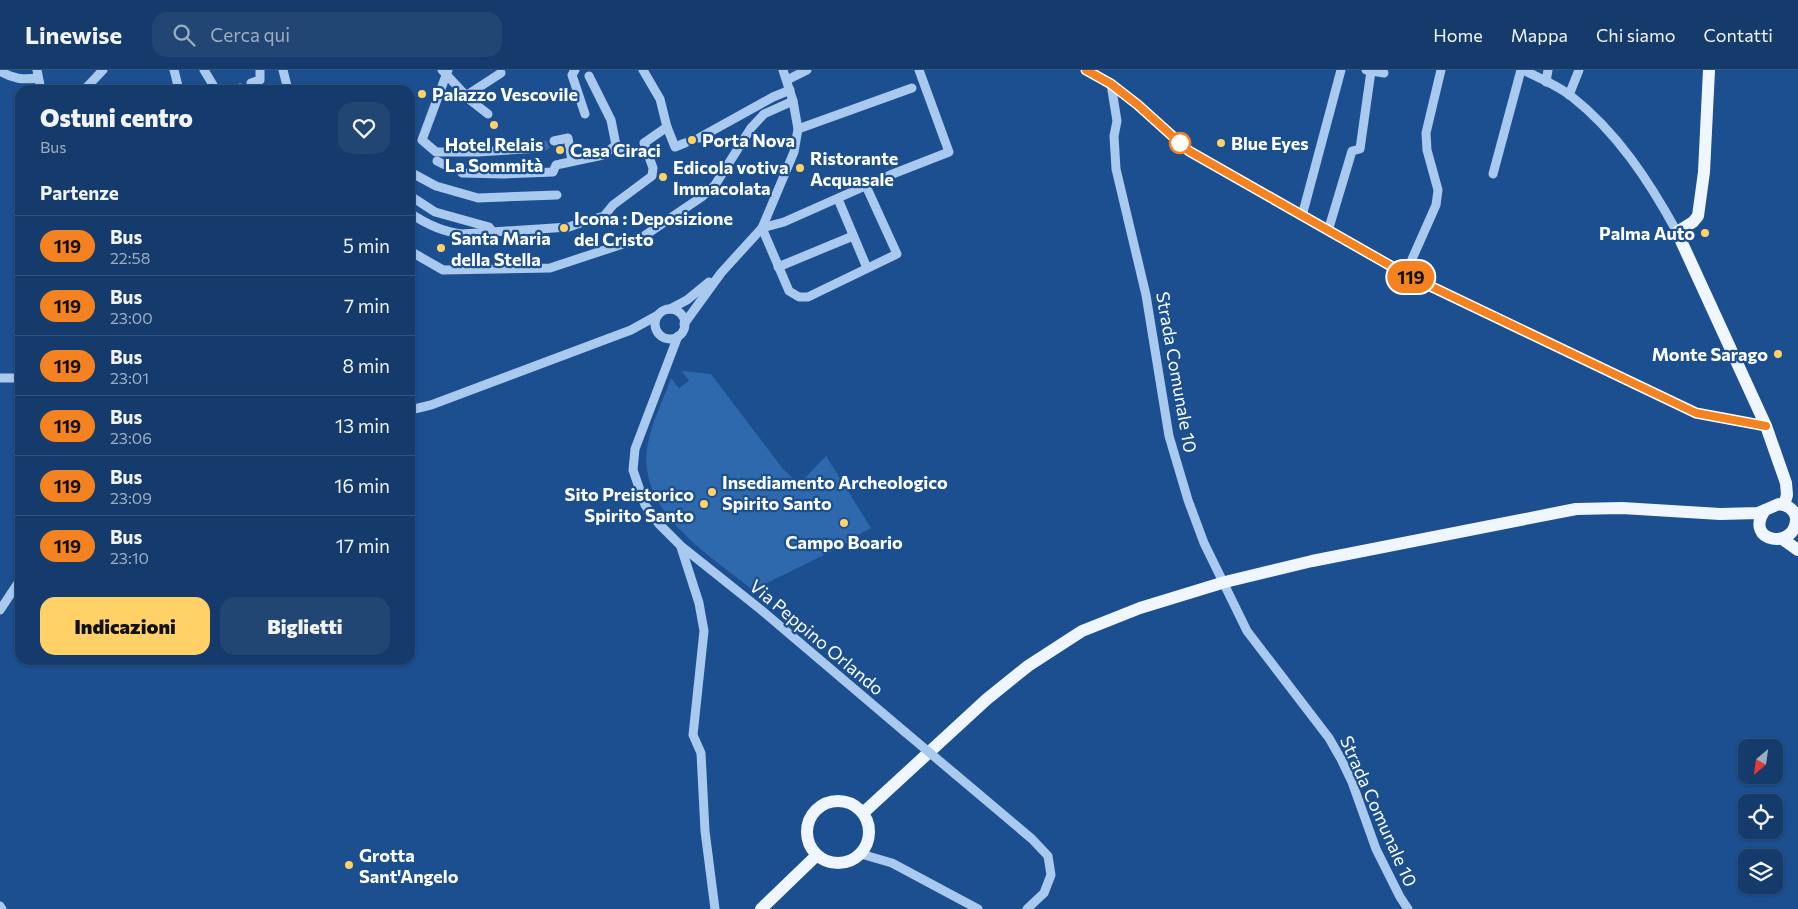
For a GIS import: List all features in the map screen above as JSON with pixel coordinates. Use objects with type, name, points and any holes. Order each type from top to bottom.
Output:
[{"type":"main road","points":[[1709,70],[1704,172],[1698,216],[1693,222],[1677,232],[1766,426],[1782,474],[1782,506]]},
{"type":"main road","points":[[863,813],[987,699],[1028,666],[1082,631],[1140,608],[1225,582],[1320,559],[1576,509],[1622,508],[1720,514],[1782,506],[1796,518],[1797,527],[1784,540]]},
{"type":"main road","points":[[1762,530],[1761,522],[1782,506]]},
{"type":"main road","points":[[1720,514],[1746,521],[1762,530],[1771,538],[1784,540],[1798,550]]},
{"type":"main road","points":[[836,801],[855,806],[863,813],[867,821],[869,838],[861,854],[844,863],[834,863],[817,855],[810,847],[807,837],[810,817],[817,809],[836,801]]},
{"type":"main road","points":[[761,909],[817,855]]},
{"type":"street","points":[[89,85],[103,70]]},
{"type":"street","points":[[174,70],[178,85]]},
{"type":"street","points":[[204,70],[213,85]]},
{"type":"street","points":[[251,83],[260,80],[260,70]]},
{"type":"street","points":[[283,70],[287,85]]},
{"type":"street","points":[[574,70],[572,75],[585,114]]},
{"type":"street","points":[[644,70],[660,98],[666,127],[675,147],[685,143]]},
{"type":"street","points":[[415,409],[440,402],[631,330],[687,300],[720,273],[762,228],[794,152],[798,129],[793,101],[783,70]]},
{"type":"street","points":[[787,80],[807,70]]},
{"type":"street","points":[[762,228],[784,222],[949,152],[919,70]]},
{"type":"street","points":[[1086,70],[1111,84],[1138,105],[1189,151],[1405,274],[1696,413],[1766,426]]},
{"type":"street","points":[[1302,216],[1341,70]]},
{"type":"street","points":[[1328,231],[1352,151],[1360,149],[1368,70],[1384,73]]},
{"type":"street","points":[[1405,274],[1436,205],[1438,190],[1427,150],[1426,133],[1441,70]]},
{"type":"street","points":[[1493,174],[1522,70],[1569,95],[1606,129],[1633,160],[1677,232]]},
{"type":"street","points":[[1546,82],[1548,70]]},
{"type":"street","points":[[1569,95],[1579,70]]},
{"type":"street","points":[[488,114],[445,71],[422,140],[436,152],[478,152],[540,148]]},
{"type":"street","points":[[0,72],[9,77],[22,80],[38,74]]},
{"type":"street","points":[[467,95],[502,73]]},
{"type":"street","points":[[462,173],[553,172],[556,165],[603,155],[618,147],[611,120],[589,76]]},
{"type":"street","name":"Strada Comunale 10","points":[[1111,84],[1116,122],[1114,136],[1116,169],[1146,295],[1169,436],[1204,543],[1225,582],[1247,631],[1329,738],[1341,759],[1352,782],[1376,848],[1400,897],[1408,909]]},
{"type":"street","points":[[798,129],[912,88]]},
{"type":"street","points":[[699,138],[790,90]]},
{"type":"street","points":[[415,255],[443,270],[550,268],[641,238],[703,196],[715,185],[751,128],[764,114],[793,101]]},
{"type":"street","points":[[415,217],[446,232],[462,234],[569,227],[604,216],[613,206],[652,176],[653,168],[644,143],[666,127]]},
{"type":"street","points":[[554,141],[568,138],[572,161]]},
{"type":"street","points":[[415,175],[436,186],[460,195],[478,198],[557,195]]},
{"type":"street","points":[[762,228],[789,291],[799,297],[808,297],[860,274],[867,268],[897,254],[866,186]]},
{"type":"street","points":[[415,199],[435,212],[490,227],[493,232]]},
{"type":"street","points":[[838,199],[867,268]]},
{"type":"street","points":[[778,267],[853,236]]},
{"type":"street","points":[[668,339],[678,336],[684,324],[720,273]]},
{"type":"street","points":[[670,310],[682,316],[684,324]]},
{"type":"street","points":[[658,315],[655,324],[658,333]]},
{"type":"street","points":[[631,330],[658,333],[668,339],[672,351]]},
{"type":"street","name":"Via Peppino Orlando","points":[[678,336],[638,440],[633,470],[645,505],[659,524],[680,546],[760,609],[1032,839],[1048,856],[1051,875],[1044,893],[1027,909]]},
{"type":"street","points":[[0,378],[15,378]]},
{"type":"street","points":[[680,546],[699,603],[704,631],[693,735],[701,753],[705,831],[715,909]]},
{"type":"street","points":[[0,610],[15,588]]},
{"type":"street","points":[[861,854],[892,863],[978,909]]},
{"type":"shaded area","points":[[682,371],[711,374],[783,469],[799,484],[826,456],[871,528],[851,539],[850,542],[753,590],[696,545],[678,528],[663,509],[652,489],[647,467],[650,435],[671,378],[679,388],[689,381]]},
{"type":"tunnel","points":[[685,143],[699,138]]},
{"type":"tunnel","points":[[540,148],[554,141]]},
{"type":"bus line","name":"119","points":[[1086,70],[1111,84],[1138,105],[1189,151],[1405,274],[1696,413],[1766,426]]},
{"type":"place","name":"Palazzo Vescovile","points":[[422,94]]},
{"type":"place","name":"Hotel Relais La Sommità","points":[[494,125]]},
{"type":"place","name":"Porta Nova","points":[[692,140]]},
{"type":"place","name":"Blue Eyes","points":[[1221,143]]},
{"type":"place","name":"Casa Ciraci","points":[[560,150]]},
{"type":"place","name":"Ristorante Acquasale","points":[[800,168]]},
{"type":"place","name":"Edicola votiva Immacolata","points":[[663,177]]},
{"type":"place","name":"Icona : Deposizione del Cristo","points":[[564,228]]},
{"type":"place","name":"Palma Auto","points":[[1705,233]]},
{"type":"place","name":"Santa Maria della Stella","points":[[441,248]]},
{"type":"place","name":"Monte Sarago","points":[[1778,354]]},
{"type":"place","name":"Insediamento Archeologico Spirito Santo","points":[[712,492]]},
{"type":"place","name":"Sito Preistorico Spirito Santo","points":[[704,504]]},
{"type":"place","name":"Campo Boario","points":[[844,523]]},
{"type":"place","name":"Grotta Sant'Angelo","points":[[349,865]]}]
